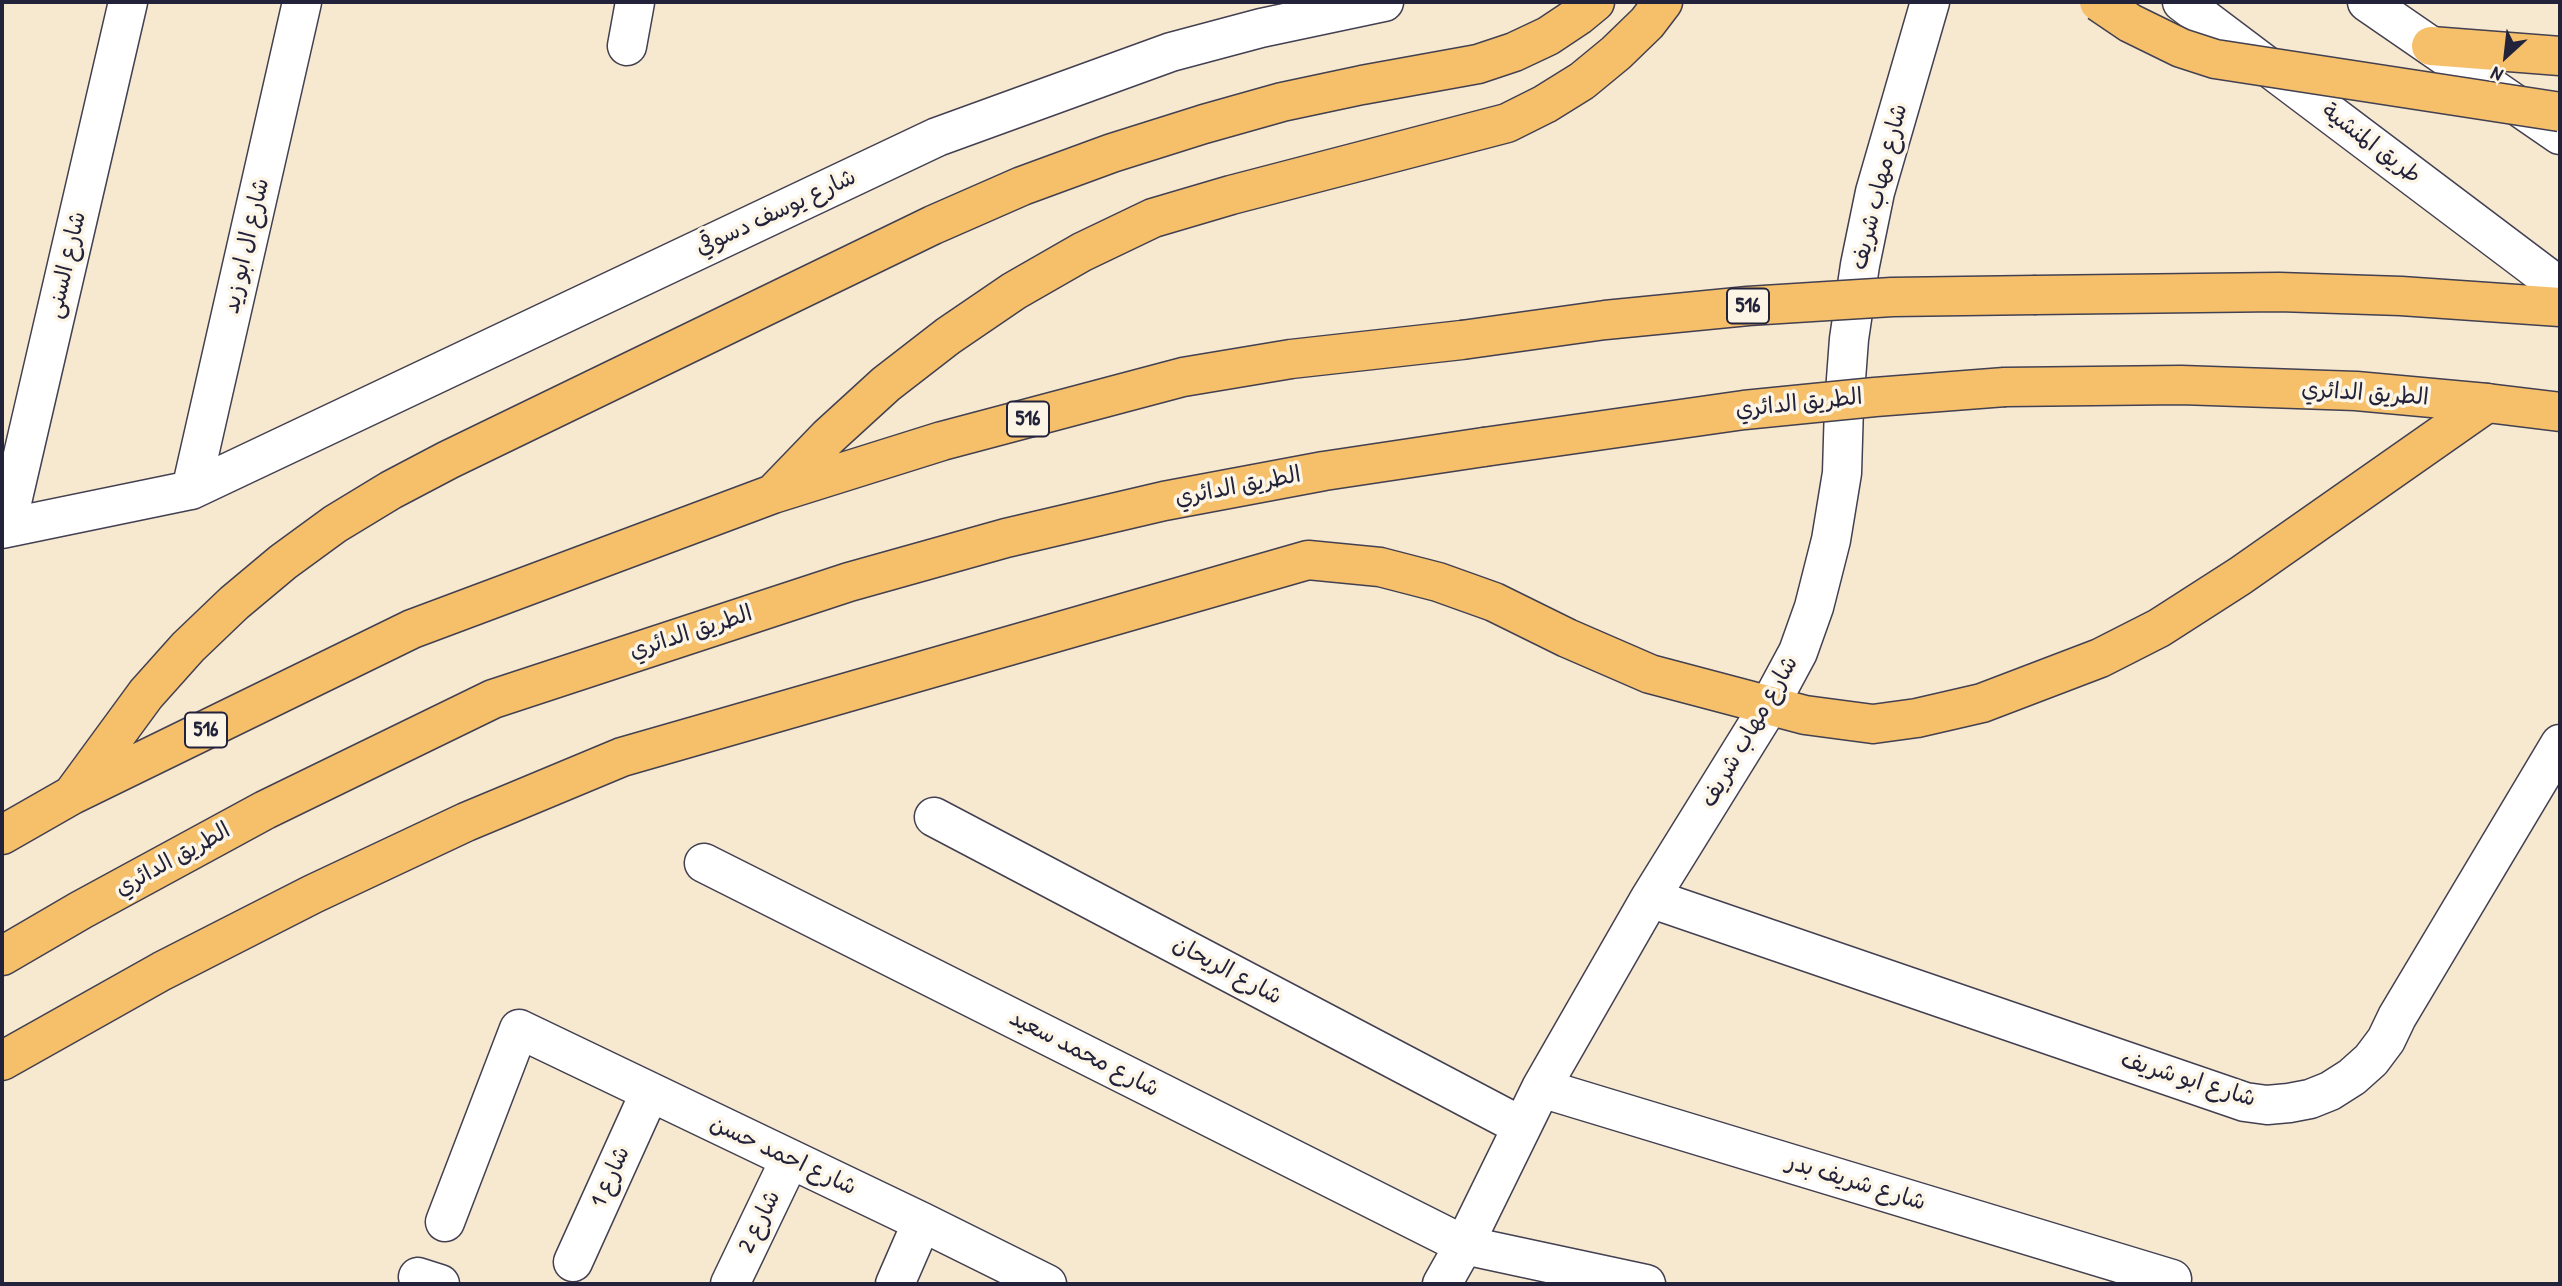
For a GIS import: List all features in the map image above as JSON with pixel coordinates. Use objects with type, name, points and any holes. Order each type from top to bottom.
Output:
[{"type":"main road","points":[[72,795],[146,694],[188,647],[234,603],[283,562],[335,524],[448,460],[933,225],[1022,186],[1112,153],[1217,120],[1349,88],[1478,64],[1514,52],[1548,36],[1595,2]]},
{"type":"main road","points":[[773,494],[828,437],[886,384],[948,336],[1014,292],[1082,252],[1153,218],[1507,123],[1582,81],[1647,23],[1663,2]]},
{"type":"main road","points":[[2099,2],[2130,23],[2181,48],[2215,59],[2560,112]]},
{"type":"main road","points":[[2431,46],[2560,56]]},
{"type":"main road","name":"516","points":[[2,835],[72,795],[412,629],[773,494],[942,441],[1183,377],[1291,359],[1462,340],[1605,320],[1748,306],[1892,297],[2158,291],[2279,292],[2560,307]]},
{"type":"main road","name":"الطريق الدائري","points":[[2,956],[265,810],[493,699],[849,582],[1006,538],[1164,501],[1324,471],[1744,410],[2005,387],[2194,385],[2356,391],[2560,412]]},
{"type":"main road","points":[[2,1062],[162,971],[313,894],[466,822],[622,757],[1308,561],[1380,567],[1438,582],[1494,602],[1650,674],[1805,715],[1873,724],[1917,718],[1982,703],[2100,657],[2158,628],[2200,603],[2487,403]]},
{"type":"street","name":"شارع السنى","points":[[4,529],[128,2]]},
{"type":"street","name":"شارع ال ابو زيد","points":[[191,490],[302,2]]},
{"type":"street","points":[[627,46],[635,2]]},
{"type":"street","name":"شارع يوسف دسوقي","points":[[4,529],[191,490],[937,137],[1171,52],[1261,28],[1384,2]]},
{"type":"street","name":"شارع مهاب شريف","points":[[1442,1284],[1541,1088],[1650,898],[1769,706],[1798,652],[1814,607],[1831,540],[1842,473],[1848,352],[1860,265],[1878,180],[1930,2]]},
{"type":"street","name":"طريق المنشية","points":[[2182,2],[2560,287]]},
{"type":"street","points":[[2367,2],[2560,135]]},
{"type":"street","name":"شارع ابو شريف","points":[[1650,898],[2245,1102],[2267,1105],[2289,1103],[2330,1091],[2352,1077],[2371,1060],[2386,1040],[2560,744]]},
{"type":"street","name":"شارع الريحان","points":[[934,817],[1521,1126]]},
{"type":"street","name":"شارع محمد سعيد","points":[[704,863],[1464,1245],[1646,1284]]},
{"type":"street","name":"شارع احمد حسن","points":[[445,1222],[519,1029],[1047,1284]]},
{"type":"street","name":"شارع شريف بدر","points":[[1541,1088],[2172,1279]]},
{"type":"street","name":"شارع 1","points":[[573,1262],[650,1092]]},
{"type":"street","name":"شارع 2","points":[[730,1284],[790,1159]]},
{"type":"street","points":[[894,1284],[922,1222]]}]
